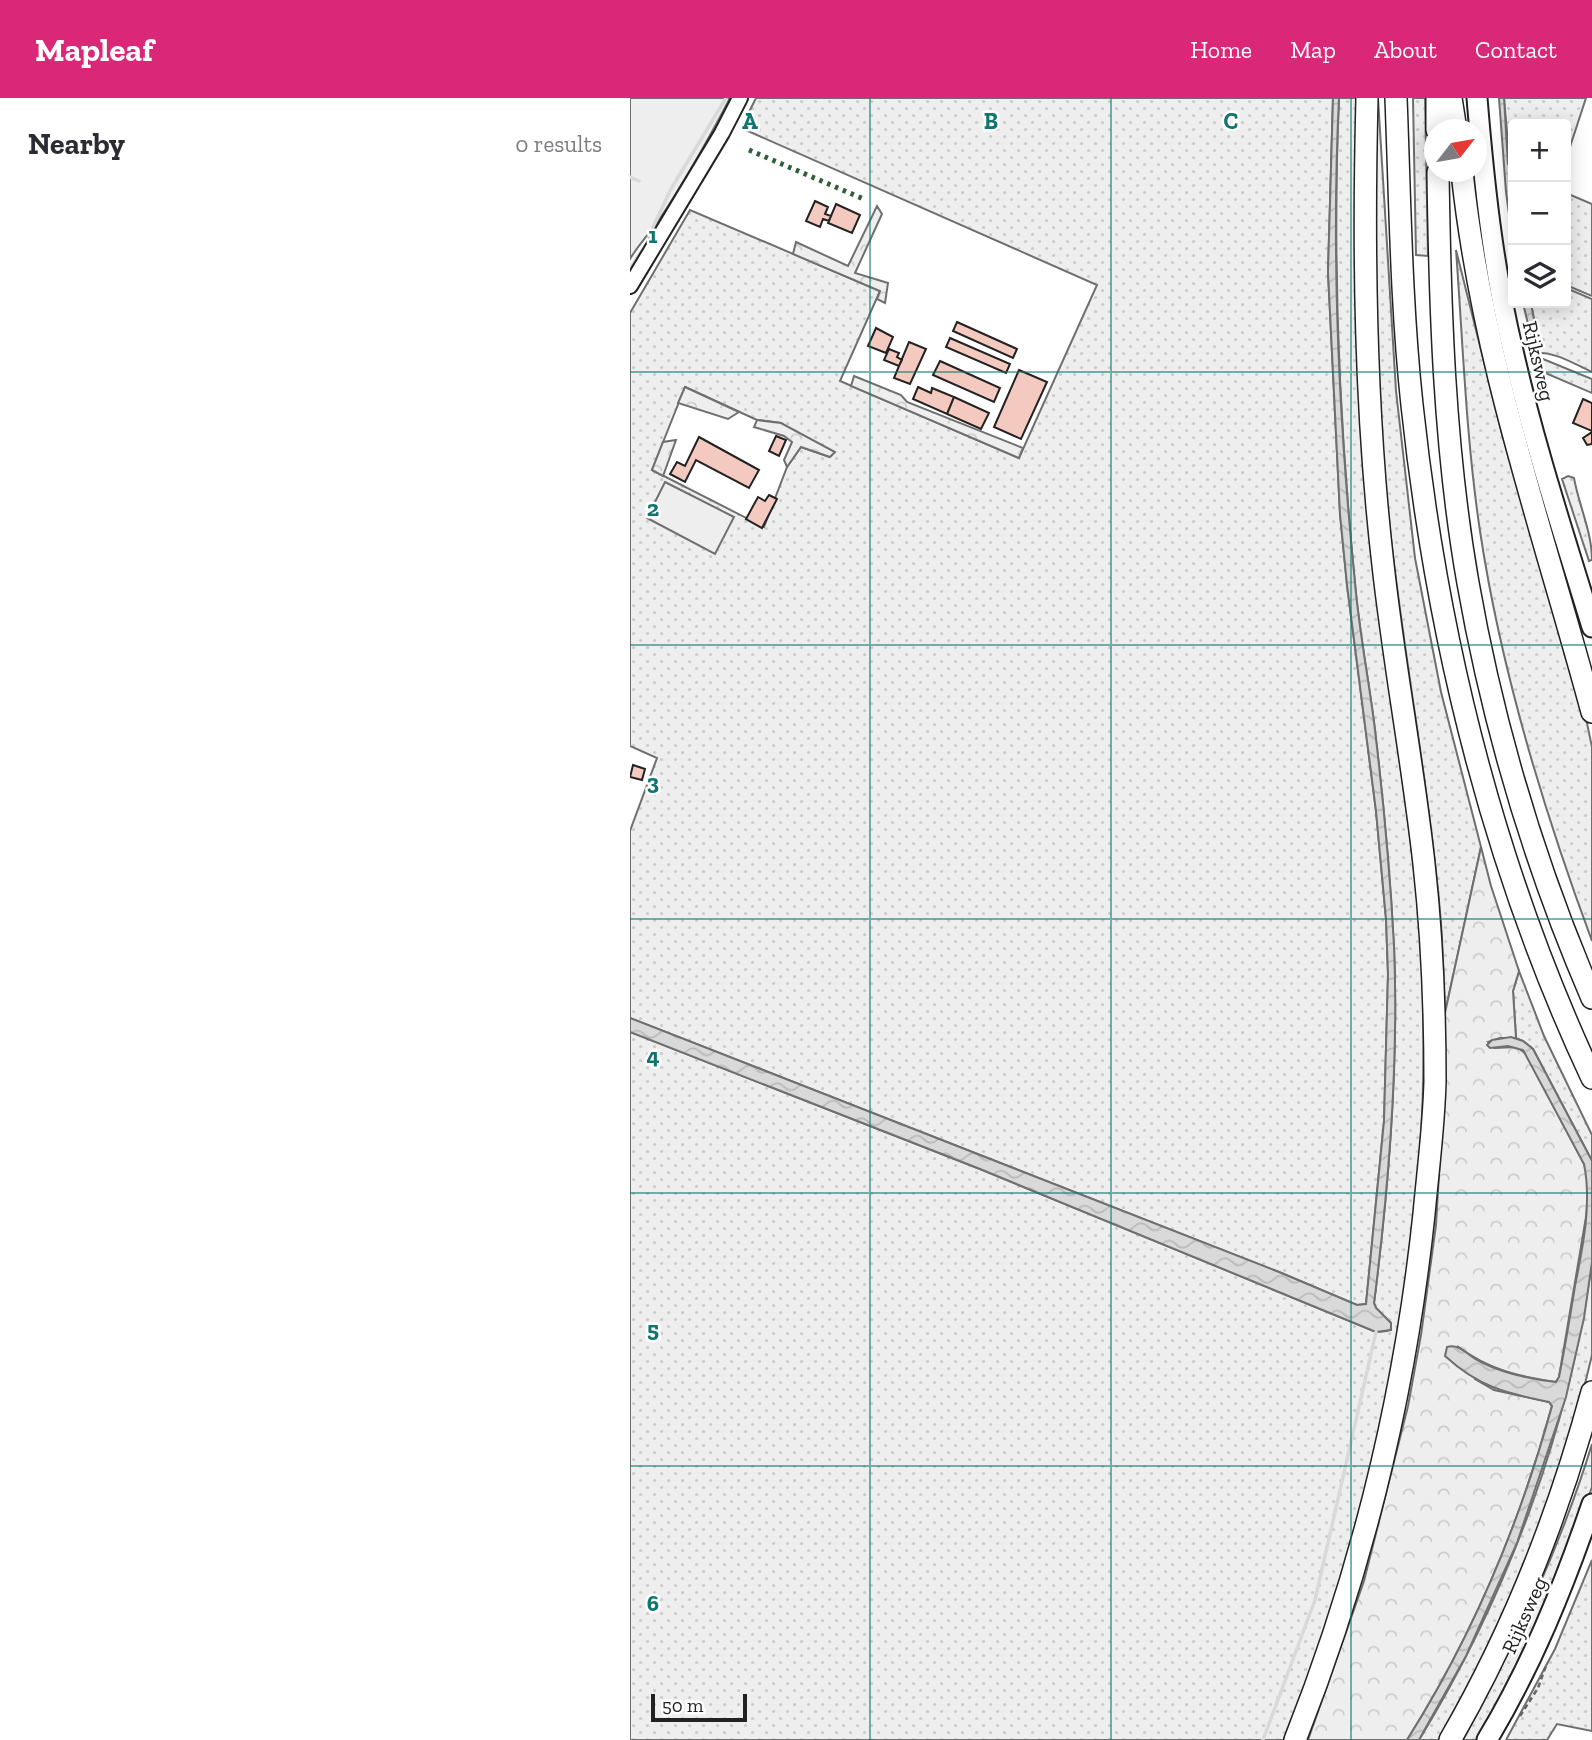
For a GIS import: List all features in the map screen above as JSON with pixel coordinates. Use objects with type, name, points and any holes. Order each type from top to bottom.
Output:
[{"type":"highway","points":[[1295,1740],[1345,1602],[1376,1492],[1400,1382],[1418,1270],[1435,1086],[1431,941],[1425,874],[1382,560],[1368,390],[1364,230],[1367,98]]},
{"type":"highway","points":[[1396,98],[1411,402],[1435,580],[1474,755],[1514,887],[1538,954],[1592,1078]]},
{"type":"highway","points":[[1437,98],[1437,119]]},
{"type":"highway","points":[[1451,98],[1454,119]]},
{"type":"highway","points":[[1438,182],[1446,398],[1468,582],[1493,701],[1515,782],[1567,938],[1592,998]]},
{"type":"highway","points":[[1463,182],[1478,288],[1505,409],[1592,712]]},
{"type":"highway","points":[[1450,1740],[1488,1671],[1535,1567],[1569,1472],[1592,1392]]},
{"type":"main road","name":"Rijksweg","points":[[1477,98],[1491,231],[1513,350],[1531,425],[1592,627]]},
{"type":"main road","name":"Rijksweg","points":[[1487,1740],[1511,1699],[1556,1604],[1592,1503]]},
{"type":"street","points":[[630,286],[722,133],[740,98]]},
{"type":"green space","points":[[630,98],[730,98],[678,190],[630,259]]},
{"type":"green space","points":[[756,98],[1333,98],[1328,272],[1340,514],[1376,811],[1388,974],[1384,1121],[1366,1304],[1357,1305],[630,1018],[630,831],[657,758],[630,746],[630,313],[690,210],[880,291],[840,381],[1019,458],[1097,285],[741,128]],"holes":[[[685,387],[757,420],[781,423],[830,457],[801,447],[787,467],[764,527],[652,470]]]},
{"type":"green space","points":[[1339,98],[1358,98],[1356,277],[1364,455],[1381,627],[1410,838],[1421,944],[1423,1092],[1407,1281],[1391,1375],[1371,1468],[1346,1560],[1318,1651],[1285,1740],[630,1740],[630,1032],[980,1169],[1376,1332],[1387,1331],[1391,1323],[1374,1303],[1392,1125],[1394,946],[1383,806],[1357,601],[1345,462],[1338,341],[1336,219]]},
{"type":"green space","points":[[1372,98],[1378,98],[1396,391],[1415,558],[1441,692],[1481,847],[1445,1013],[1436,869],[1398,599],[1382,442]]},
{"type":"green space","points":[[1413,98],[1425,98],[1424,182],[1427,182],[1428,256],[1416,255]]},
{"type":"green space","points":[[1504,98],[1586,98],[1571,144],[1571,119],[1508,119],[1508,144]]},
{"type":"green space","points":[[1571,195],[1592,204],[1592,296],[1571,287]]},
{"type":"green space","points":[[877,206],[882,214],[855,273],[888,283],[885,303],[877,299],[880,291],[793,254],[796,242],[848,266]]},
{"type":"green space","points":[[1456,250],[1502,434],[1584,709],[1592,747],[1592,941],[1541,790],[1499,636],[1480,531],[1471,461]]},
{"type":"green space","points":[[1571,290],[1592,299],[1592,372],[1556,356],[1533,353],[1534,345],[1538,342],[1532,308],[1571,308]]},
{"type":"green space","points":[[1543,359],[1592,379],[1592,393],[1536,369],[1534,360]]},
{"type":"green space","points":[[854,376],[901,395],[907,402],[1023,448],[1019,458],[851,386]]},
{"type":"green space","points":[[685,387],[739,412],[728,419],[678,403]]},
{"type":"green space","points":[[757,420],[781,423],[835,452],[830,457],[801,447],[787,467],[784,460],[792,442],[784,436],[754,427]]},
{"type":"green space","points":[[676,440],[663,476],[652,470],[663,442]]},
{"type":"green space","points":[[1568,476],[1574,478],[1588,529],[1592,560],[1589,561],[1562,479]]},
{"type":"green space","points":[[665,482],[734,517],[715,554],[647,518]]},
{"type":"green space","points":[[1481,847],[1519,971],[1513,991],[1516,1038],[1500,1038],[1488,1042],[1494,1048],[1517,1047],[1526,1054],[1584,1164],[1589,1182],[1586,1217],[1559,1377],[1556,1382],[1504,1371],[1457,1346],[1475,1379],[1494,1390],[1549,1402],[1552,1406],[1509,1536],[1453,1661],[1407,1740],[1308,1740],[1364,1581],[1408,1406],[1436,1225],[1445,1072],[1445,1013]]},
{"type":"green space","points":[[1519,971],[1544,1036],[1592,1135],[1592,1161],[1533,1049],[1516,1038],[1513,991]]},
{"type":"green space","points":[[1592,1262],[1592,1355],[1573,1433],[1508,1610],[1440,1740],[1419,1740],[1480,1628],[1530,1510],[1568,1387]]},
{"type":"green space","points":[[1592,1444],[1592,1487],[1571,1548],[1539,1620],[1478,1740],[1463,1740],[1535,1595],[1566,1521]]},
{"type":"green space","points":[[1592,1560],[1592,1731],[1557,1724],[1547,1740],[1506,1740],[1555,1649]]},
{"type":"water","points":[[1333,98],[1339,98],[1336,280],[1345,462],[1357,601],[1383,806],[1394,946],[1392,1125],[1374,1303],[1391,1323],[1391,1330],[1376,1332],[980,1169],[630,1032],[630,1018],[1357,1305],[1366,1304],[1384,1121],[1388,974],[1376,811],[1340,514],[1328,272]]},
{"type":"water","points":[[1499,98],[1504,98],[1508,207]]},
{"type":"water","points":[[1524,308],[1532,308],[1538,342],[1536,346],[1533,345]]},
{"type":"water","points":[[1511,1037],[1523,1041],[1533,1049],[1592,1161],[1592,1262],[1584,1318],[1566,1397],[1517,1543],[1466,1656],[1419,1740],[1407,1740],[1453,1661],[1492,1578],[1525,1493],[1552,1406],[1549,1402],[1506,1392],[1481,1382],[1445,1356],[1447,1347],[1456,1347],[1481,1362],[1508,1373],[1556,1382],[1583,1241],[1587,1209],[1584,1164],[1523,1050],[1508,1046],[1490,1048],[1487,1045],[1492,1040]]},
{"type":"building","points":[[815,201],[828,207],[825,214],[831,216],[829,221],[823,219],[820,227],[806,221]]},
{"type":"building","points":[[836,204],[860,215],[852,233],[828,223]]},
{"type":"building","points":[[957,322],[1017,349],[1013,358],[953,331]]},
{"type":"building","points":[[876,328],[893,337],[886,353],[868,346]]},
{"type":"building","points":[[950,338],[1010,364],[1006,373],[946,347]]},
{"type":"building","points":[[909,342],[926,349],[910,384],[894,378]]},
{"type":"building","points":[[889,349],[899,353],[897,357],[902,360],[899,366],[884,360]]},
{"type":"building","points":[[940,361],[1000,388],[994,402],[933,375]]},
{"type":"building","points":[[1019,370],[1047,382],[1021,439],[994,427]]},
{"type":"building","points":[[918,387],[931,393],[932,388],[954,397],[947,414],[913,399]]},
{"type":"building","points":[[954,397],[989,413],[981,429],[947,414]]},
{"type":"building","points":[[1583,399],[1592,403],[1592,431],[1573,423]]},
{"type":"building","points":[[1592,432],[1592,444],[1587,445],[1583,438]]},
{"type":"building","points":[[776,436],[786,440],[779,456],[769,451]]},
{"type":"building","points":[[699,437],[759,470],[749,488],[696,460],[685,482],[670,474],[677,462],[685,466]]},
{"type":"building","points":[[769,495],[777,499],[762,528],[746,519],[758,497],[765,501]]},
{"type":"building","points":[[633,765],[645,769],[642,780],[630,777]]},
{"type":"waterway","points":[[653,227],[671,189],[726,98]]},
{"type":"waterway","points":[[630,177],[639,181]]},
{"type":"waterway","points":[[630,268],[645,246]]},
{"type":"waterway","points":[[1263,1740],[1315,1600],[1376,1332]]},
{"type":"hedge","points":[[749,150],[866,200]]}]
